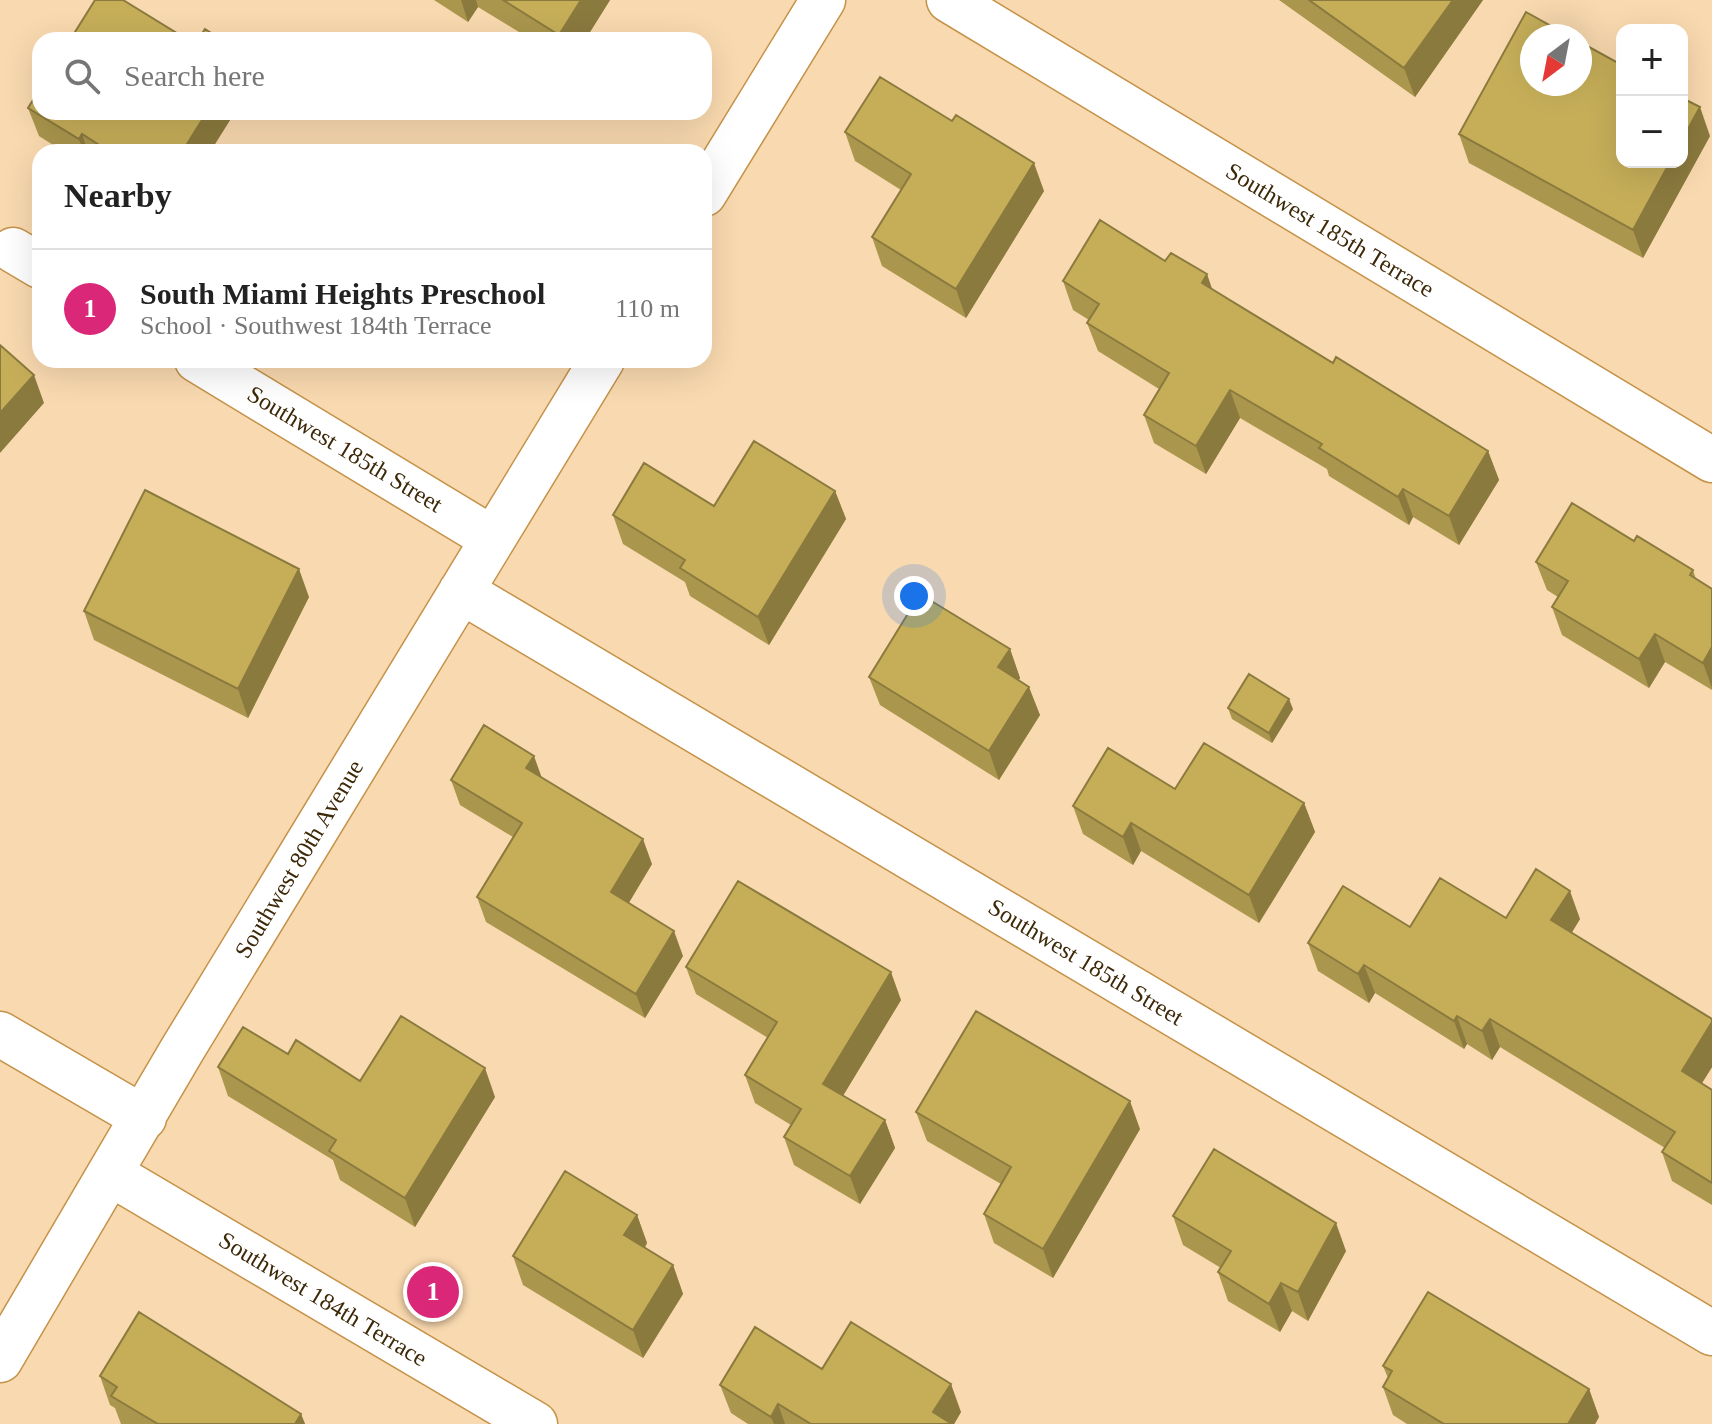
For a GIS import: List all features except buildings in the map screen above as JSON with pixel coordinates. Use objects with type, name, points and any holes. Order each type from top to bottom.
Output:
[{"type":"street","points":[[712,181],[823,0]]},
{"type":"street","name":"Southwest 185th Terrace","points":[[949,0],[1712,460]]},
{"type":"street","name":"Southwest 185th Street","points":[[210,368],[493,539]]},
{"type":"street","name":"Southwest 80th Avenue","points":[[0,1360],[597,368]]},
{"type":"street","name":"Southwest 185th Street","points":[[461,591],[1712,1333]]},
{"type":"street","points":[[0,1034],[144,1118]]},
{"type":"street","name":"Southwest 184th Terrace","points":[[111,1174],[535,1424]]},
{"type":"place","name":"South Miami Heights Preschool","points":[[433,1292]]}]
